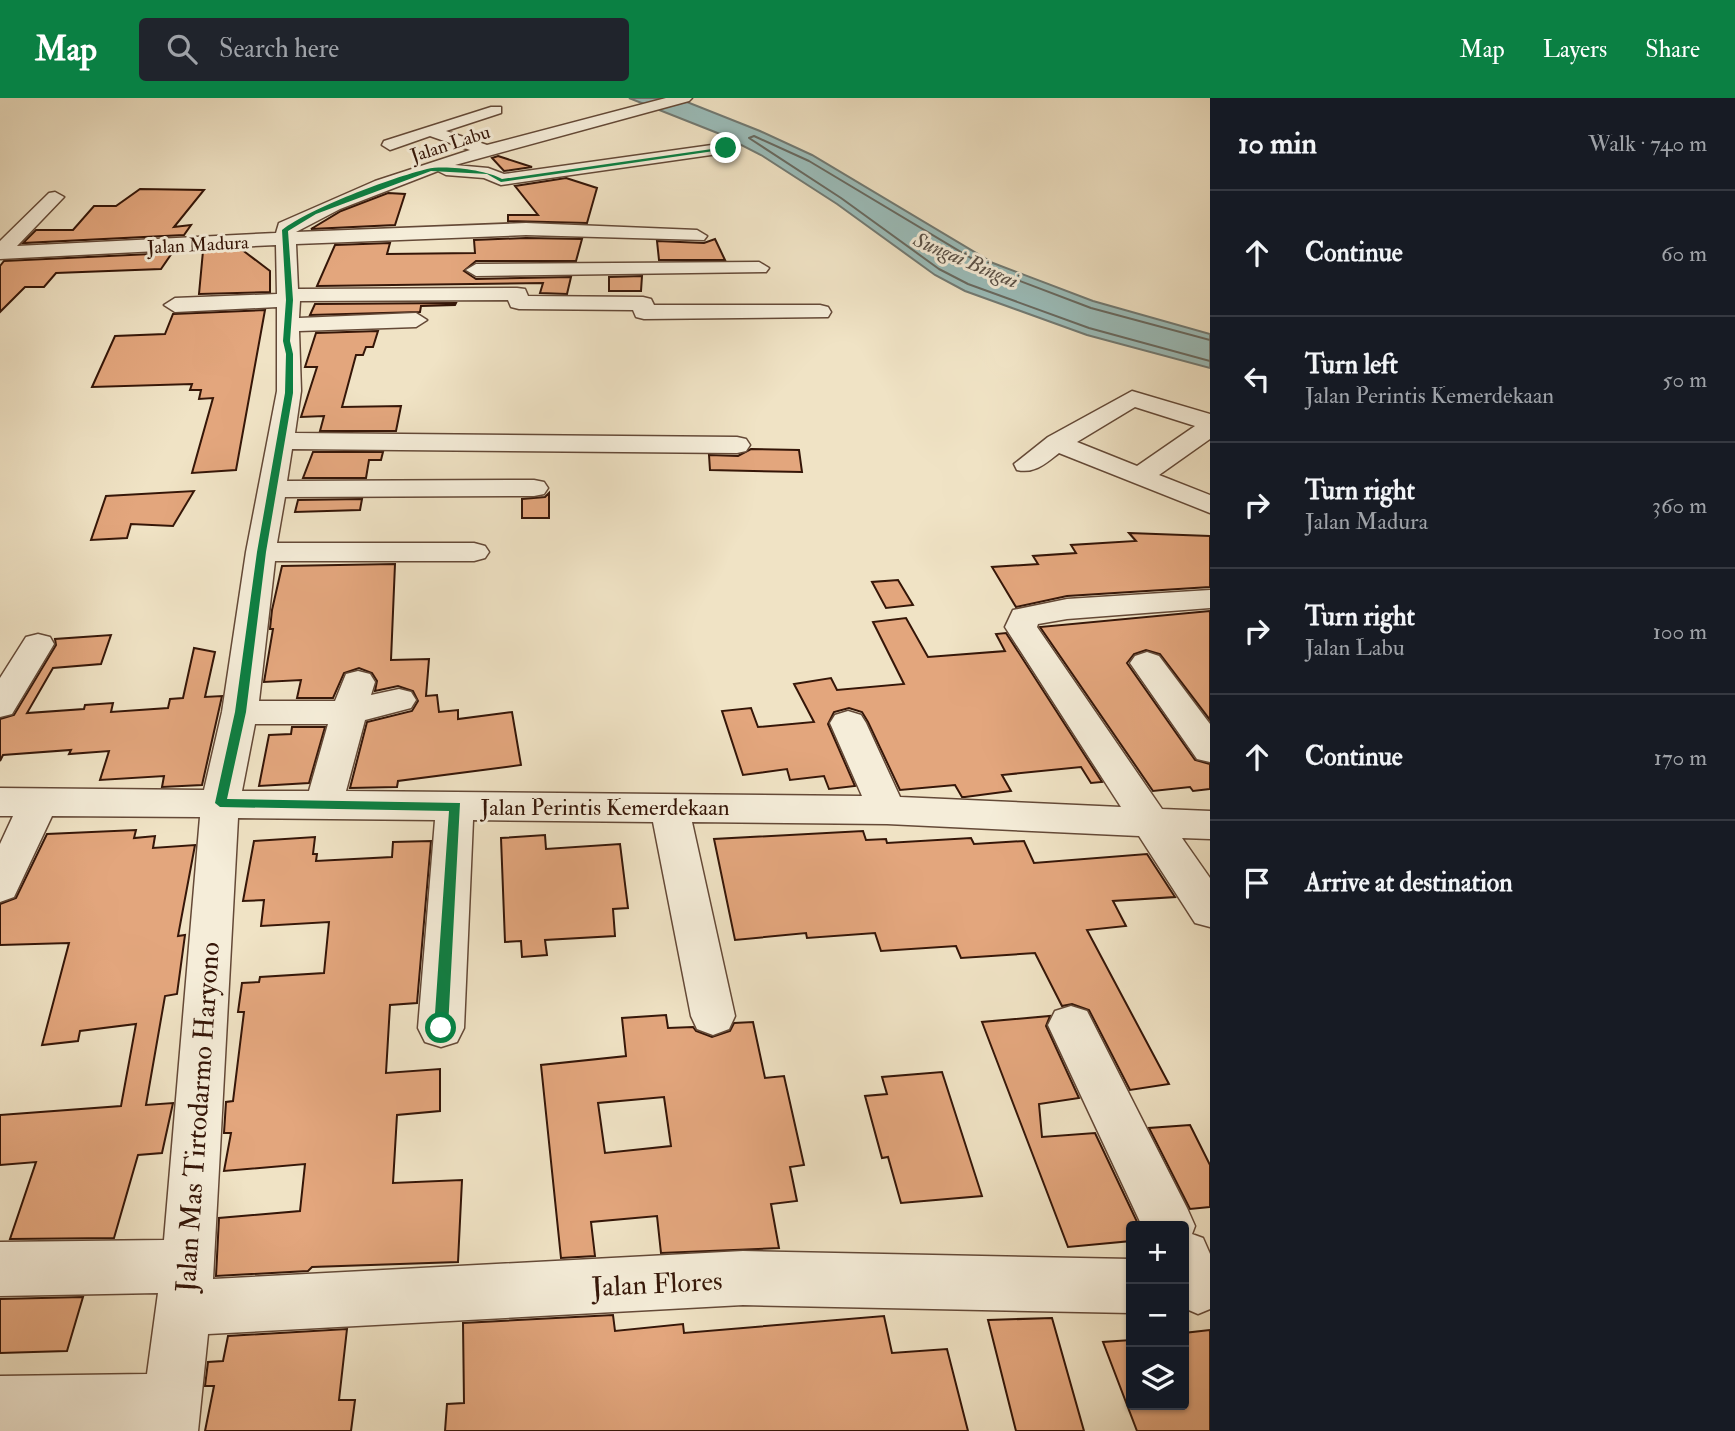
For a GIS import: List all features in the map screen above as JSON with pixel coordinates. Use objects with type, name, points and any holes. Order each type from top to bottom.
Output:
[{"type":"street","name":"Jalan Labu","points":[[287,240],[286,227],[314,213],[430,170],[479,146],[684,98]]},
{"type":"street","points":[[390,145],[496,110]]},
{"type":"street","points":[[430,131],[479,146],[544,125]]},
{"type":"street","points":[[479,146],[501,128]]},
{"type":"street","points":[[430,170],[488,173],[501,180],[726,148]]},
{"type":"street","points":[[0,253],[55,197]]},
{"type":"street","points":[[233,242],[236,222]]},
{"type":"street","points":[[124,247],[138,227]]},
{"type":"street","name":"Jalan Madura","points":[[0,253],[424,231],[526,229],[697,236]]},
{"type":"street","points":[[220,803],[240,712],[261,552],[289,391],[290,354],[286,341],[291,292],[287,240]]},
{"type":"street","points":[[454,270],[759,268]]},
{"type":"street","points":[[291,292],[415,320]]},
{"type":"street","points":[[175,305],[291,292],[517,294],[519,302],[643,304],[643,312],[820,312]]},
{"type":"street","points":[[1027,464],[1132,398],[1210,425]]},
{"type":"street","points":[[1138,477],[1210,425]]},
{"type":"street","points":[[282,441],[737,445]]},
{"type":"street","points":[[1057,443],[1210,504]]},
{"type":"street","points":[[272,489],[534,488]]},
{"type":"street","points":[[261,552],[474,552]]},
{"type":"street","points":[[1210,599],[1067,609],[1024,617],[1021,627],[1210,911]]},
{"type":"street","points":[[0,706],[38,644]]},
{"type":"street","points":[[1147,663],[1210,750]]},
{"type":"street","points":[[240,712],[353,697],[399,700]]},
{"type":"street","points":[[324,803],[353,697]]},
{"type":"street","points":[[848,723],[887,810]]},
{"type":"street","name":"Jalan Perintis Kemerdekaan","points":[[0,802],[887,810],[1210,825]]},
{"type":"street","points":[[0,886],[39,802]]},
{"type":"street","name":"Jalan Mas Tirtodarmo Haryono","points":[[171,1415],[185,1287],[220,803]]},
{"type":"street","points":[[441,1028],[455,806]]},
{"type":"street","points":[[668,806],[713,1016]]},
{"type":"street","points":[[1071,1025],[1167,1221]]},
{"type":"street","name":"Jalan Flores","points":[[0,1269],[185,1287],[743,1278],[1126,1286]]},
{"type":"street","points":[[0,1405],[128,1405],[171,1415]]},
{"type":"water","name":"Sungai Bingai","points":[[629,98],[677,98],[760,131],[812,155],[993,263],[1093,301],[1210,334],[1210,368],[1087,335],[965,291],[935,275],[837,204],[761,155],[720,134]]},
{"type":"building","points":[[498,156],[532,167],[504,171],[492,158]]},
{"type":"building","points":[[566,178],[597,188],[587,223],[508,221],[508,215],[538,215],[515,186]]},
{"type":"building","points":[[140,189],[204,190],[174,227],[191,225],[184,235],[23,243],[36,230],[73,230],[94,206],[116,206]]},
{"type":"building","points":[[388,193],[405,194],[395,225],[311,229],[341,211]]},
{"type":"building","points":[[582,239],[576,261],[476,261],[464,271],[476,279],[571,277],[567,294],[540,293],[543,283],[317,286],[335,245],[390,243],[387,254],[475,253],[474,240]]},
{"type":"building","points":[[715,239],[725,260],[659,260],[657,241],[704,243]]},
{"type":"building","points":[[241,249],[270,271],[270,292],[199,294],[203,251]]},
{"type":"building","points":[[172,253],[161,269],[56,273],[44,287],[25,287],[0,312],[0,266],[4,261]]},
{"type":"building","points":[[642,276],[641,291],[609,291],[609,277]]},
{"type":"building","points":[[456,303],[421,306],[420,312],[310,315],[315,304]]},
{"type":"building","points":[[265,310],[236,470],[192,473],[213,398],[199,399],[201,390],[190,390],[192,384],[92,387],[115,336],[165,334],[173,314]]},
{"type":"building","points":[[378,331],[373,347],[366,347],[363,355],[356,355],[342,407],[401,406],[396,431],[320,431],[324,416],[301,417],[317,367],[305,367],[316,333]]},
{"type":"building","points":[[751,449],[799,450],[802,472],[710,470],[709,455],[738,456]]},
{"type":"building","points":[[313,452],[383,452],[381,460],[369,460],[366,478],[303,478]]},
{"type":"building","points":[[194,491],[173,526],[131,524],[127,538],[91,540],[106,496]]},
{"type":"building","points":[[549,493],[549,518],[522,518],[522,499],[545,497]]},
{"type":"building","points":[[362,499],[360,510],[295,512],[298,500]]},
{"type":"building","points":[[1129,533],[1210,536],[1210,587],[1067,596],[1016,607],[992,567],[1038,564],[1033,556],[1076,553],[1071,545],[1136,541]]},
{"type":"building","points":[[395,564],[391,660],[429,659],[426,696],[437,695],[439,712],[458,710],[458,719],[512,712],[521,765],[398,781],[397,787],[350,788],[367,722],[412,711],[418,701],[413,691],[398,686],[375,691],[377,681],[372,673],[359,668],[344,673],[333,698],[297,698],[301,680],[264,682],[273,629],[270,629],[272,610],[282,566]]},
{"type":"building","points":[[898,580],[913,605],[886,608],[872,582]]},
{"type":"building","points":[[1210,611],[1210,720],[1160,654],[1146,650],[1134,654],[1127,663],[1195,760],[1210,764],[1210,789],[1193,791],[1190,787],[1153,791],[1040,627]]},
{"type":"building","points":[[906,618],[928,657],[1005,651],[996,634],[1006,633],[1102,782],[1091,783],[1081,767],[1002,775],[1011,791],[965,797],[962,797],[955,785],[900,790],[862,712],[849,708],[834,712],[828,724],[855,786],[829,789],[824,776],[790,780],[787,769],[743,775],[722,711],[751,708],[758,727],[814,722],[794,684],[831,678],[837,690],[904,684],[873,622]]},
{"type":"building","points":[[111,635],[101,664],[53,668],[27,713],[84,709],[85,705],[113,703],[111,712],[168,708],[170,699],[183,698],[194,648],[215,652],[205,697],[222,696],[202,785],[162,787],[164,776],[100,780],[109,751],[69,754],[71,750],[3,755],[0,761],[0,719],[14,715],[56,645],[55,639]]},
{"type":"building","points":[[292,727],[325,727],[309,783],[259,786],[269,735],[291,734]]},
{"type":"building","points":[[136,830],[134,838],[155,836],[153,848],[195,845],[178,936],[185,935],[177,994],[165,996],[146,1105],[173,1103],[162,1153],[138,1155],[114,1238],[10,1239],[36,1162],[0,1165],[0,1115],[121,1106],[136,1024],[80,1031],[78,1041],[42,1045],[69,943],[0,945],[0,904],[16,898],[47,834]]},
{"type":"building","points":[[863,831],[866,840],[886,839],[887,843],[971,838],[974,844],[1024,841],[1034,863],[1147,854],[1175,897],[1113,901],[1126,926],[1087,930],[1169,1084],[1130,1090],[1089,1010],[1072,1004],[1062,1006],[1035,953],[961,958],[956,946],[881,951],[875,933],[807,938],[806,933],[735,940],[714,839]]},
{"type":"building","points":[[545,835],[546,849],[620,844],[628,908],[613,909],[615,936],[545,940],[547,955],[522,957],[521,941],[505,942],[501,838]]},
{"type":"building","points":[[315,837],[313,854],[317,854],[316,861],[392,857],[393,842],[431,841],[417,1003],[390,1005],[386,1073],[440,1069],[440,1111],[397,1115],[393,1183],[462,1180],[458,1262],[312,1267],[308,1271],[216,1276],[219,1218],[300,1211],[305,1164],[224,1171],[231,1133],[224,1133],[226,1102],[233,1101],[244,1012],[238,1012],[242,983],[259,982],[260,977],[324,973],[329,922],[261,926],[264,900],[243,901],[254,841]]},
{"type":"building","points":[[666,1015],[668,1028],[693,1027],[696,1031],[712,1037],[730,1031],[734,1023],[753,1022],[765,1078],[784,1076],[804,1165],[790,1167],[797,1201],[771,1204],[779,1248],[661,1253],[657,1216],[591,1222],[595,1256],[561,1258],[541,1065],[626,1056],[622,1018]],"holes":[[[664,1097],[671,1146],[605,1153],[598,1103]]]},
{"type":"building","points":[[1050,1016],[1046,1026],[1079,1098],[1039,1104],[1042,1137],[1095,1133],[1137,1221],[1126,1221],[1126,1241],[1068,1247],[982,1022]]},
{"type":"building","points":[[942,1072],[982,1196],[901,1203],[888,1157],[882,1158],[865,1096],[887,1094],[882,1077]]},
{"type":"building","points":[[1190,1125],[1210,1165],[1210,1207],[1190,1209],[1149,1128]]},
{"type":"building","points":[[83,1297],[67,1351],[0,1353],[0,1299]]},
{"type":"building","points":[[613,1315],[615,1331],[683,1324],[684,1333],[884,1316],[892,1353],[947,1349],[968,1431],[445,1431],[447,1404],[464,1403],[463,1323]]},
{"type":"building","points":[[1052,1318],[1084,1431],[1016,1431],[988,1320]]},
{"type":"building","points":[[347,1329],[339,1400],[355,1400],[351,1431],[205,1431],[214,1386],[205,1386],[208,1362],[223,1361],[228,1336]]},
{"type":"building","points":[[1210,1330],[1210,1431],[1137,1431],[1129,1410],[1189,1410],[1189,1332]]},
{"type":"building","points":[[1126,1340],[1126,1402],[1103,1342]]},
{"type":"route","points":[[441,1028],[455,806],[220,803],[240,712],[261,552],[289,393],[290,354],[286,341],[290,325],[290,300],[287,295],[285,230],[314,213],[430,170],[488,173],[496,180],[501,180],[726,148]]}]
